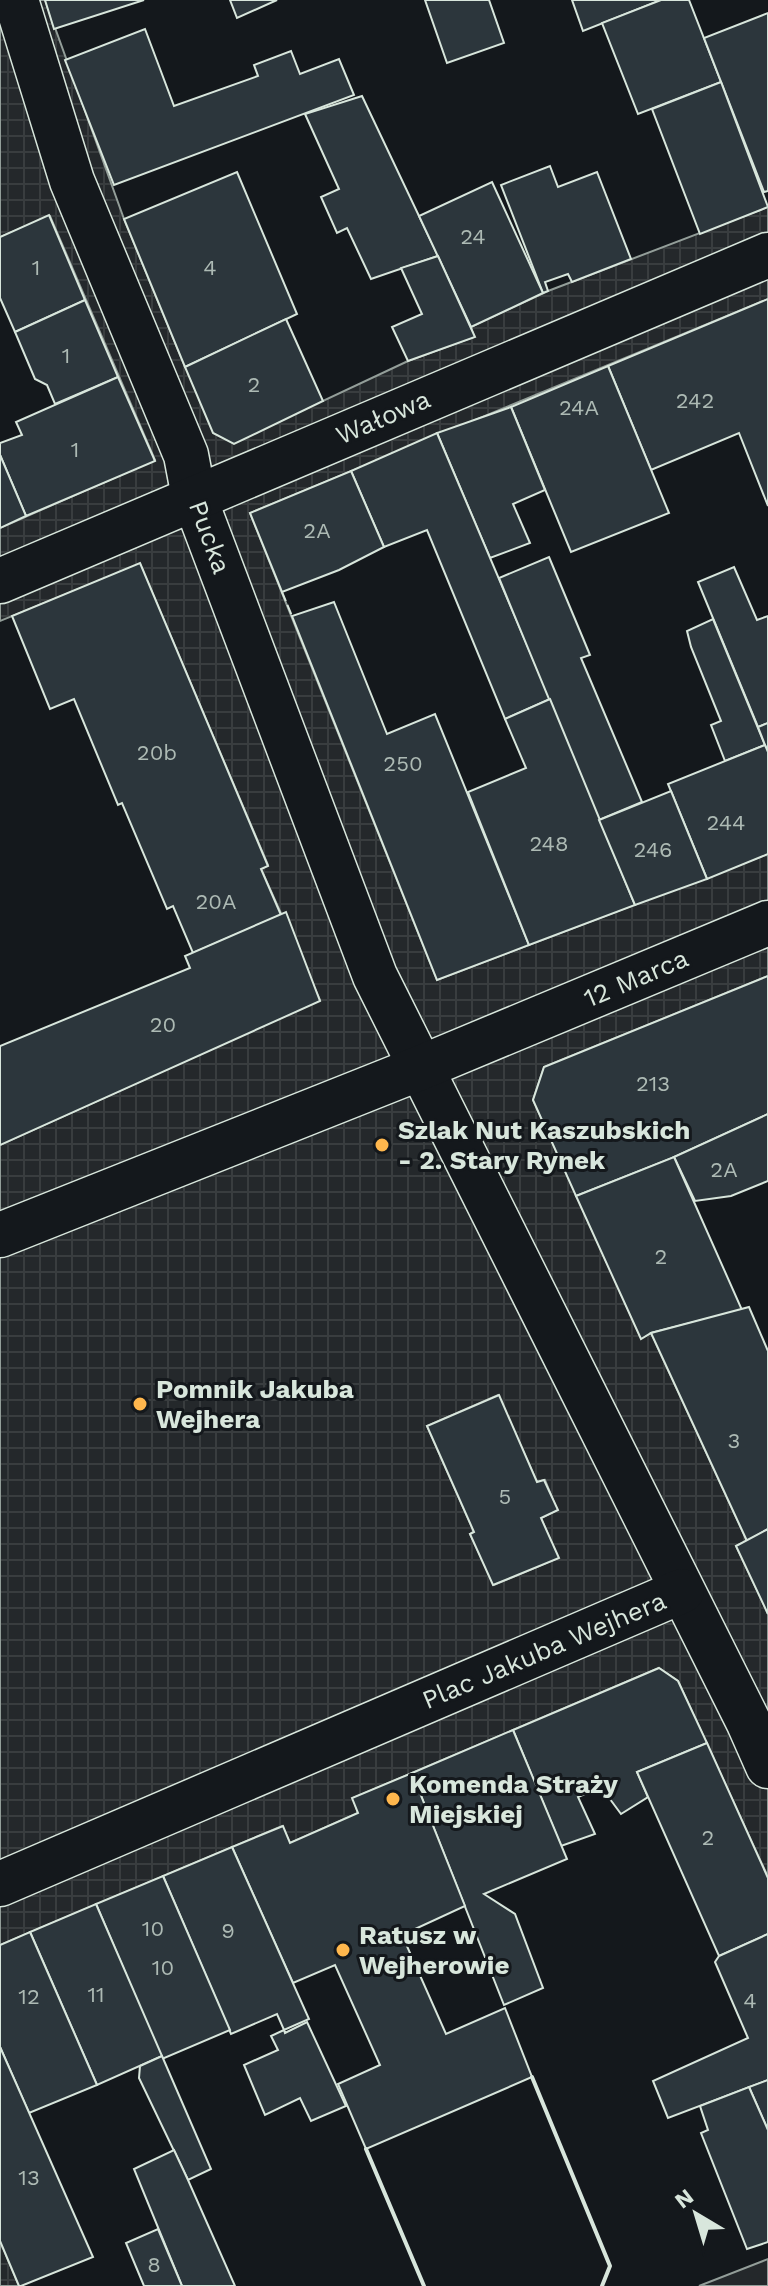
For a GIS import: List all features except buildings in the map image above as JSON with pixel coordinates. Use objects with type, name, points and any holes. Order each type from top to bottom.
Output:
[{"type":"street","name":"Pucka","points":[[16,0],[72,181],[186,455],[194,497],[375,976],[420,1068]]},
{"type":"street","name":"Wałowa","points":[[0,581],[768,255]]},
{"type":"street","name":"12 Marca","points":[[420,1068],[768,923]]},
{"type":"street","points":[[0,1235],[420,1068]]},
{"type":"street","name":"Plac Jakuba Wejhera","points":[[0,1884],[682,1591],[420,1068]]},
{"type":"street","points":[[682,1591],[768,1766]]},
{"type":"shaded area","points":[[0,0],[45,0],[124,219],[185,367],[323,401],[408,361],[474,337],[471,327],[548,291],[768,207],[768,299],[250,513],[437,980],[768,854],[768,976],[544,1067],[533,1100],[641,1338],[651,1333],[747,1541],[736,1546],[768,1614],[768,1877],[678,1681],[659,1668],[353,1798],[358,1813],[290,1843],[282,1826],[0,1945],[0,1145],[320,1000],[261,869],[268,865],[140,564],[0,621],[0,528],[155,460],[50,216],[0,237]],"holes":[[[498,1395],[537,1482],[545,1480],[557,1510],[541,1518],[558,1558],[494,1585],[427,1426]]]},
{"type":"shaded area","points":[[0,2241],[19,2286],[0,2286]]},
{"type":"shaded area","points":[[768,2259],[768,2286],[699,2286]]},
{"type":"fence","points":[[282,592],[292,616]]},
{"type":"wall","points":[[532,2077],[610,2266],[602,2286]]},
{"type":"wall","points":[[366,2149],[424,2286]]},
{"type":"place","name":"Szlak Nut Kaszubskich - 2. Stary Rynek","points":[[382,1145]]},
{"type":"place","name":"Pomnik Jakuba Wejhera","points":[[140,1404]]},
{"type":"place","name":"Komenda Straży Miejskiej","points":[[393,1799]]},
{"type":"place","name":"Ratusz w Wejherowie","points":[[343,1950]]}]
